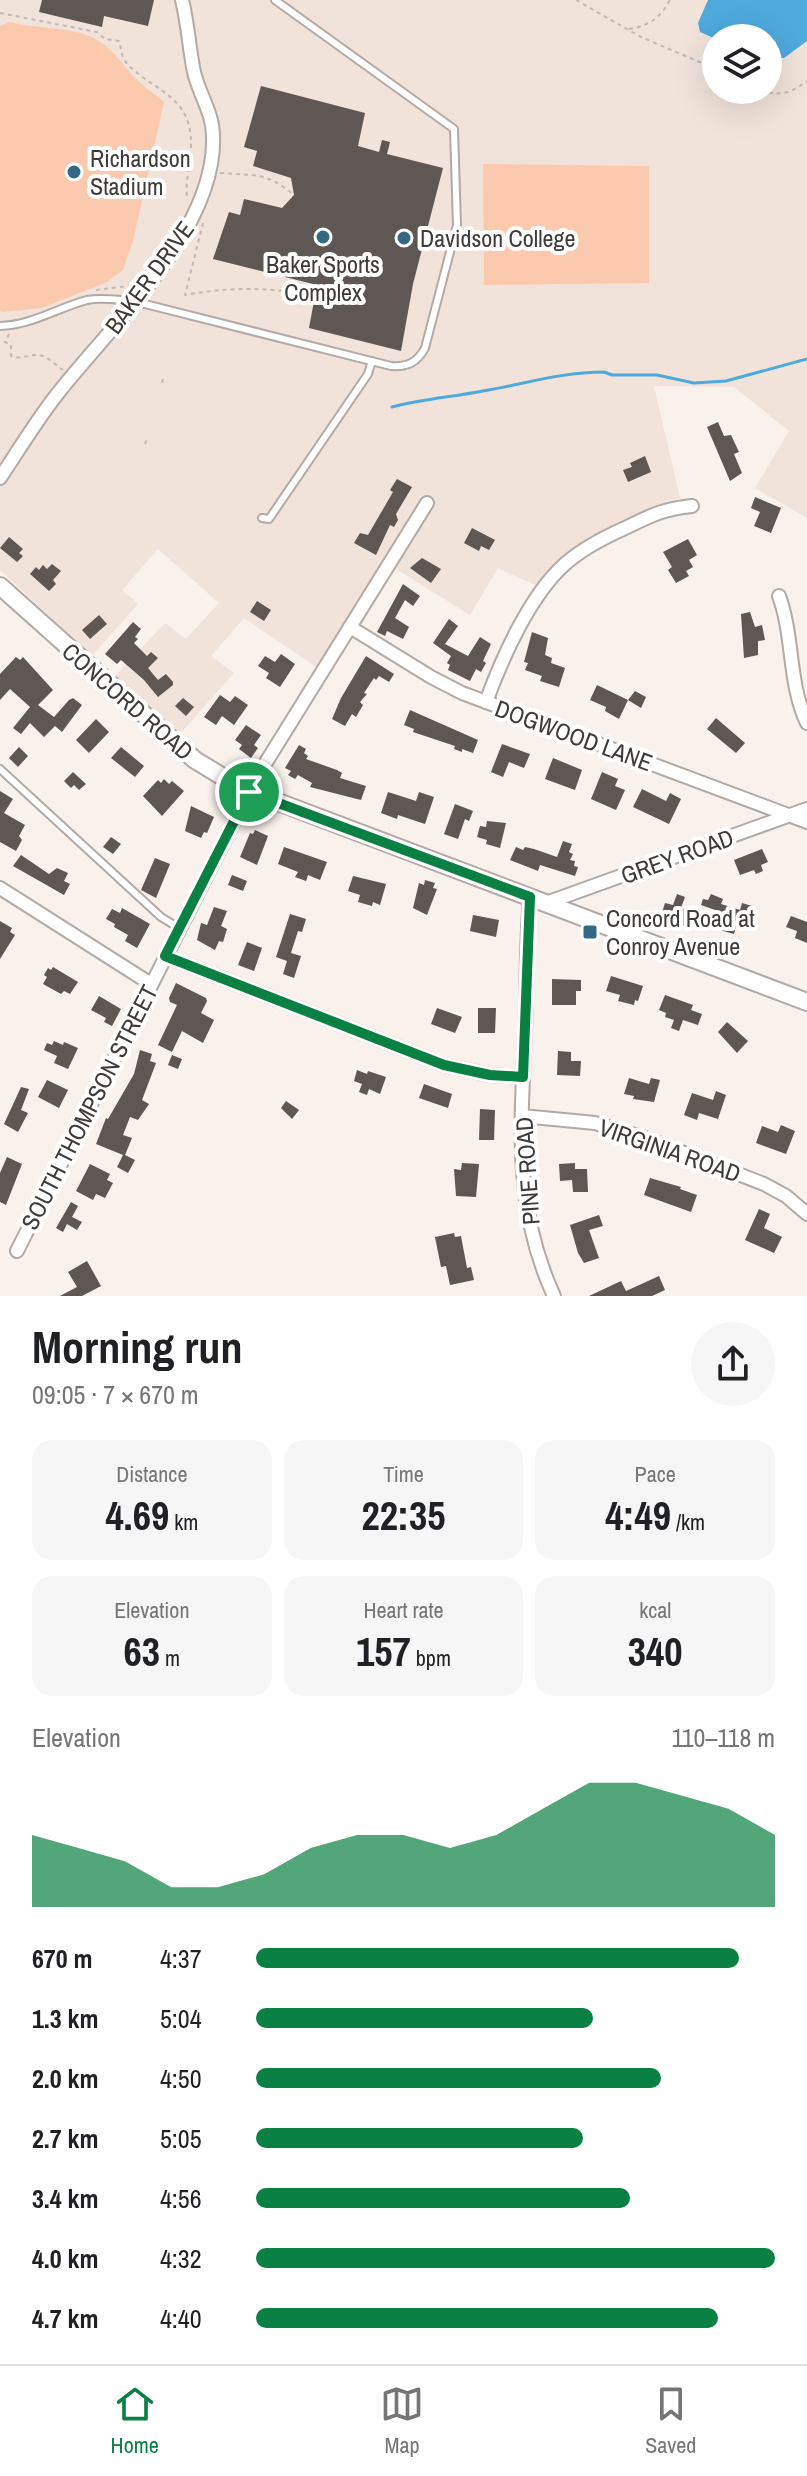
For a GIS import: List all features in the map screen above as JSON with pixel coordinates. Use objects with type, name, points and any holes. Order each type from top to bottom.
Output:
[{"type":"main road","name":"CONCORD ROAD","points":[[0,586],[195,760],[249,792],[807,1002]]},
{"type":"street","name":"BAKER DRIVE","points":[[0,478],[53,399],[179,245],[196,211],[209,173],[214,137],[210,114],[195,75],[182,0]]},
{"type":"street","name":"SOUTH THOMPSON STREET","points":[[17,1251],[249,792],[427,503]]},
{"type":"street","points":[[486,702],[529,611],[564,565],[608,536],[664,509],[692,506]]},
{"type":"street","points":[[779,596],[786,614],[795,685],[807,723]]},
{"type":"street","name":"DOGWOOD LANE","points":[[350,627],[449,687],[807,822]]},
{"type":"street","name":"GREY ROAD","points":[[538,900],[807,809]]},
{"type":"street","points":[[0,888],[151,984]]},
{"type":"street","name":"PINE ROAD","points":[[538,900],[523,1077],[522,1170],[528,1223],[554,1296]]},
{"type":"street","points":[[165,956],[444,1065],[490,1075],[523,1077]]},
{"type":"street","name":"VIRGINIA ROAD","points":[[522,1116],[595,1123],[648,1139],[764,1184],[786,1196],[807,1214]]},
{"type":"lane","points":[[0,326],[13,326],[88,300],[133,301],[391,366],[415,362],[425,348],[457,225],[456,136],[450,125],[275,0]]},
{"type":"lane","points":[[262,518],[269,519],[368,374],[372,361]]},
{"type":"lane","points":[[0,769],[161,917],[180,928]]},
{"type":"path","points":[[576,0],[627,29],[702,63]]},
{"type":"path","points":[[627,29],[651,23],[663,13],[670,0]]},
{"type":"path","points":[[0,13],[97,32],[105,39],[119,41],[128,65],[185,112],[190,123],[186,187],[196,211]]},
{"type":"path","points":[[782,94],[793,92],[807,81]]},
{"type":"path","points":[[209,173],[259,175],[276,180],[294,195]]},
{"type":"path","points":[[193,193],[196,211],[185,295],[234,288],[275,289],[312,295]]},
{"type":"path","points":[[89,292],[101,287],[129,286],[137,281]]},
{"type":"path","points":[[13,326],[5,342],[11,345],[11,356],[21,359],[36,354],[48,358],[73,375]]},
{"type":"path","points":[[162,383],[163,378]]},
{"type":"path","points":[[145,444],[147,439]]},
{"type":"shaded area","name":"Davidson College","points":[[0,0],[807,0],[807,518],[755,488],[789,431],[734,387],[654,386],[680,498],[666,501],[587,540],[557,563],[537,586],[498,568],[470,615],[388,564],[319,669],[244,618],[211,656],[234,673],[179,735],[114,677],[165,623],[186,639],[219,603],[158,549],[122,590],[138,604],[92,656],[0,570]]},
{"type":"shaded area","name":"Richardson Stadium","points":[[9,22],[69,31],[96,39],[164,102],[133,241],[123,270],[107,282],[42,308],[3,312],[0,311],[0,26]]},
{"type":"shaded area","points":[[483,164],[649,166],[649,283],[484,285]]},
{"type":"water","points":[[708,0],[807,0],[807,41],[784,58],[782,24],[702,24],[702,33],[698,23]]},
{"type":"building","points":[[42,0],[154,0],[148,26],[104,16],[102,27],[39,12]]},
{"type":"building","name":"Baker Sports Complex","points":[[261,86],[365,113],[358,146],[379,152],[382,140],[390,142],[387,154],[443,168],[413,284],[401,351],[309,328],[317,285],[213,259],[229,212],[240,215],[244,199],[282,208],[294,195],[291,178],[253,166],[257,151],[244,147]]},
{"type":"building","points":[[718,422],[724,436],[731,435],[739,452],[734,454],[742,473],[730,481],[707,427]]},
{"type":"building","points":[[645,456],[651,472],[628,482],[623,470]]},
{"type":"building","points":[[397,479],[412,487],[396,514],[398,520],[394,527],[390,525],[376,555],[354,543],[360,533],[368,535],[393,492],[390,490]]},
{"type":"building","points":[[755,497],[781,508],[771,533],[754,526],[760,512],[751,508]]},
{"type":"building","points":[[472,528],[495,540],[489,550],[481,546],[479,551],[464,543]]},
{"type":"building","points":[[9,537],[23,549],[19,553],[23,556],[17,562],[0,548]]},
{"type":"building","points":[[688,539],[697,555],[689,560],[693,567],[686,571],[689,576],[676,583],[668,570],[672,567],[663,552]]},
{"type":"building","points":[[422,558],[441,569],[431,583],[410,568]]},
{"type":"building","points":[[52,564],[61,571],[53,580],[56,584],[49,591],[30,574],[36,567],[39,570],[43,565],[47,569]]},
{"type":"building","points":[[403,584],[420,596],[413,606],[405,600],[395,618],[409,627],[403,639],[387,631],[385,636],[377,632]]},
{"type":"building","points":[[257,601],[271,610],[264,621],[250,612]]},
{"type":"building","points":[[750,612],[755,627],[762,625],[765,640],[758,641],[758,655],[744,658],[741,614]]},
{"type":"building","points":[[99,615],[107,624],[90,639],[82,630]]},
{"type":"building","points":[[449,619],[458,626],[445,644],[468,656],[480,637],[491,644],[481,672],[476,669],[470,681],[448,670],[450,665],[447,663],[451,656],[433,643]]},
{"type":"building","points":[[133,622],[141,629],[134,643],[147,656],[151,652],[158,658],[148,668],[158,680],[166,674],[173,682],[158,697],[121,660],[117,664],[105,654]]},
{"type":"building","points":[[532,632],[548,638],[545,655],[552,658],[551,663],[565,668],[559,687],[540,681],[542,676],[525,670],[528,663],[524,662]]},
{"type":"building","points":[[281,654],[295,664],[280,687],[266,678],[269,673],[258,666],[265,656],[275,662]]},
{"type":"building","points":[[366,656],[394,674],[389,682],[379,676],[376,680],[374,678],[364,693],[367,694],[360,702],[363,705],[356,717],[352,714],[345,726],[332,719]]},
{"type":"building","points":[[16,657],[20,660],[23,657],[53,690],[38,705],[54,717],[73,698],[82,705],[62,732],[55,726],[44,737],[30,723],[21,734],[13,728],[30,707],[10,689],[0,700],[0,674]]},
{"type":"building","points":[[597,685],[628,700],[619,719],[605,711],[606,707],[590,700]]},
{"type":"building","points":[[635,691],[646,697],[641,708],[628,700]]},
{"type":"building","points":[[220,695],[230,702],[235,696],[248,705],[234,725],[222,716],[216,725],[204,717]]},
{"type":"building","points":[[183,698],[194,707],[186,716],[175,706]]},
{"type":"building","points":[[410,710],[478,740],[473,753],[462,749],[462,752],[454,749],[455,746],[413,732],[414,729],[404,725]]},
{"type":"building","points":[[716,718],[745,743],[736,753],[707,729]]},
{"type":"building","points":[[96,719],[109,732],[89,753],[76,740]]},
{"type":"building","points":[[246,725],[261,735],[254,745],[258,748],[251,758],[239,749],[242,745],[235,740]]},
{"type":"building","points":[[502,744],[530,754],[524,768],[509,762],[503,777],[491,772]]},
{"type":"building","points":[[299,745],[306,749],[306,759],[337,770],[342,773],[340,778],[366,786],[361,800],[310,787],[312,783],[298,775],[295,779],[288,775],[291,771],[285,768]]},
{"type":"building","points":[[19,747],[28,756],[18,767],[9,758]]},
{"type":"building","points":[[121,747],[144,766],[135,777],[111,758]]},
{"type":"building","points":[[553,758],[582,770],[575,790],[545,779]]},
{"type":"building","points":[[73,772],[86,784],[79,790],[74,785],[71,788],[64,781]]},
{"type":"building","points":[[602,772],[618,779],[615,786],[625,790],[616,810],[591,799]]},
{"type":"building","points":[[164,779],[169,784],[172,781],[184,791],[162,816],[143,796],[158,780],[161,783]]},
{"type":"building","points":[[642,789],[666,801],[670,793],[681,799],[669,824],[633,807]]},
{"type":"building","points":[[0,791],[13,799],[4,813],[25,825],[16,851],[0,842]]},
{"type":"building","points":[[388,792],[416,801],[419,792],[434,797],[425,824],[381,813]]},
{"type":"building","points":[[455,804],[473,811],[469,821],[465,819],[458,839],[444,834]]},
{"type":"building","points":[[191,806],[214,817],[207,833],[204,832],[201,838],[185,831]]},
{"type":"building","points":[[487,821],[506,823],[500,848],[486,844],[487,840],[477,837],[480,826],[486,827]]},
{"type":"building","points":[[255,830],[268,836],[257,865],[240,857],[250,833],[253,834]]},
{"type":"building","points":[[111,837],[121,844],[113,854],[103,847]]},
{"type":"building","points":[[563,841],[572,844],[570,860],[575,861],[574,866],[578,867],[575,876],[540,865],[538,871],[510,860],[516,847],[557,857]]},
{"type":"building","points":[[284,847],[327,862],[320,880],[308,875],[306,881],[295,877],[298,872],[278,864]]},
{"type":"building","points":[[762,849],[768,862],[761,865],[763,871],[756,874],[754,870],[740,875],[734,860]]},
{"type":"building","points":[[21,855],[49,874],[57,868],[68,873],[64,881],[70,884],[64,895],[13,866]]},
{"type":"building","points":[[155,858],[170,864],[156,898],[141,890]]},
{"type":"building","points":[[232,875],[247,881],[243,891],[228,885]]},
{"type":"building","points":[[353,876],[386,884],[380,905],[358,902],[360,895],[348,891]]},
{"type":"building","points":[[425,880],[435,883],[433,888],[437,889],[427,915],[413,908],[419,883],[424,885]]},
{"type":"building","points":[[677,894],[685,897],[681,908],[690,910],[685,926],[660,919],[665,903],[673,905]]},
{"type":"building","points":[[711,894],[723,899],[721,904],[740,910],[742,903],[752,906],[746,925],[737,922],[734,934],[713,928],[718,911],[701,905],[703,899],[708,900]]},
{"type":"building","points":[[214,907],[227,911],[221,926],[227,929],[223,942],[219,941],[215,950],[197,940],[201,923],[207,925]]},
{"type":"building","points":[[122,908],[150,924],[137,948],[125,941],[128,935],[106,919],[112,909],[120,913]]},
{"type":"building","points":[[290,914],[306,919],[302,932],[298,931],[291,953],[301,956],[294,978],[283,974],[287,961],[276,957]]},
{"type":"building","points":[[473,915],[499,920],[496,937],[470,931]]},
{"type":"building","points":[[791,916],[807,922],[807,943],[795,938],[797,931],[786,927]]},
{"type":"building","points":[[0,921],[12,928],[10,932],[15,935],[0,959]]},
{"type":"building","points":[[247,942],[262,948],[254,971],[238,965]]},
{"type":"building","points":[[53,967],[78,982],[70,994],[64,991],[61,994],[43,984],[48,968],[51,970]]},
{"type":"building","points":[[611,976],[643,986],[634,1005],[618,1001],[620,995],[606,991]]},
{"type":"building","points":[[552,979],[581,980],[581,991],[576,991],[576,1005],[552,1005]]},
{"type":"building","points":[[176,983],[206,998],[201,1013],[214,1020],[203,1043],[182,1031],[172,1052],[158,1045],[177,1005],[169,998]]},
{"type":"building","points":[[665,995],[693,1005],[691,1010],[702,1014],[698,1025],[683,1020],[679,1031],[671,1028],[674,1020],[665,1017],[666,1013],[659,1010]]},
{"type":"building","points":[[99,996],[121,1009],[112,1026],[104,1022],[106,1018],[91,1010]]},
{"type":"building","points":[[437,1008],[462,1017],[455,1033],[431,1024]]},
{"type":"building","points":[[478,1008],[496,1008],[495,1033],[478,1033]]},
{"type":"building","points":[[727,1022],[748,1041],[737,1053],[718,1032]]},
{"type":"building","points":[[54,1041],[78,1048],[68,1069],[54,1063],[57,1056],[44,1050],[47,1043],[52,1045]]},
{"type":"building","points":[[140,1050],[152,1054],[150,1061],[156,1063],[142,1100],[149,1104],[138,1120],[130,1117],[123,1135],[132,1138],[125,1155],[135,1160],[128,1173],[117,1167],[123,1155],[96,1144],[106,1118],[134,1074]]},
{"type":"building","points":[[558,1051],[571,1052],[571,1061],[581,1061],[580,1076],[557,1075]]},
{"type":"building","points":[[172,1055],[182,1059],[178,1069],[168,1065]]},
{"type":"building","points":[[357,1070],[386,1077],[380,1094],[369,1089],[367,1095],[359,1092],[362,1084],[354,1081]]},
{"type":"building","points":[[629,1078],[649,1084],[651,1078],[660,1080],[654,1102],[633,1099],[634,1096],[624,1094]]},
{"type":"building","points":[[47,1080],[68,1090],[59,1108],[38,1097]]},
{"type":"building","points":[[424,1084],[452,1094],[448,1108],[419,1098]]},
{"type":"building","points":[[21,1087],[29,1089],[21,1110],[28,1113],[18,1132],[4,1124]]},
{"type":"building","points":[[716,1091],[726,1095],[718,1119],[699,1113],[697,1120],[684,1115],[692,1093],[713,1100]]},
{"type":"building","points":[[286,1101],[299,1110],[292,1119],[281,1108]]},
{"type":"building","points":[[480,1109],[495,1110],[494,1140],[479,1140]]},
{"type":"building","points":[[781,1125],[795,1131],[786,1154],[756,1143],[762,1126],[778,1132]]},
{"type":"building","points":[[7,1157],[22,1164],[6,1205],[0,1202],[0,1173]]},
{"type":"building","points":[[462,1163],[479,1164],[476,1197],[456,1196],[454,1169],[461,1170]]},
{"type":"building","points":[[575,1163],[575,1169],[587,1169],[588,1192],[573,1192],[572,1180],[560,1181],[559,1164]]},
{"type":"building","points":[[90,1164],[110,1174],[107,1180],[113,1183],[105,1198],[96,1194],[93,1200],[76,1191]]},
{"type":"building","points":[[650,1178],[697,1195],[691,1212],[644,1195]]},
{"type":"building","points":[[71,1202],[78,1206],[72,1217],[82,1222],[77,1230],[67,1224],[63,1232],[56,1228]]},
{"type":"building","points":[[759,1209],[770,1214],[764,1228],[782,1237],[774,1253],[745,1240]]},
{"type":"building","points":[[599,1215],[603,1226],[589,1230],[599,1258],[584,1263],[570,1225]]},
{"type":"building","points":[[454,1233],[455,1237],[461,1236],[467,1268],[471,1267],[474,1280],[450,1285],[446,1266],[441,1267],[435,1237]]},
{"type":"building","points":[[87,1261],[101,1286],[82,1296],[60,1296],[77,1287],[68,1272]]},
{"type":"building","points":[[659,1276],[665,1290],[652,1296],[589,1296],[621,1281],[626,1291]]},
{"type":"waterway","points":[[392,407],[588,373],[657,375],[694,383],[726,381],[807,359]]},
{"type":"place","name":"Richardson Stadium","points":[[74,172]]},
{"type":"place","name":"Baker Sports Complex","points":[[323,237]]},
{"type":"place","name":"Davidson College","points":[[404,238]]},
{"type":"place","name":"Concord Road at Conroy Avenue","points":[[590,932]]},
{"type":"route","points":[[249,792],[530,897],[523,1077],[490,1075],[444,1065],[165,956],[249,792]]}]
